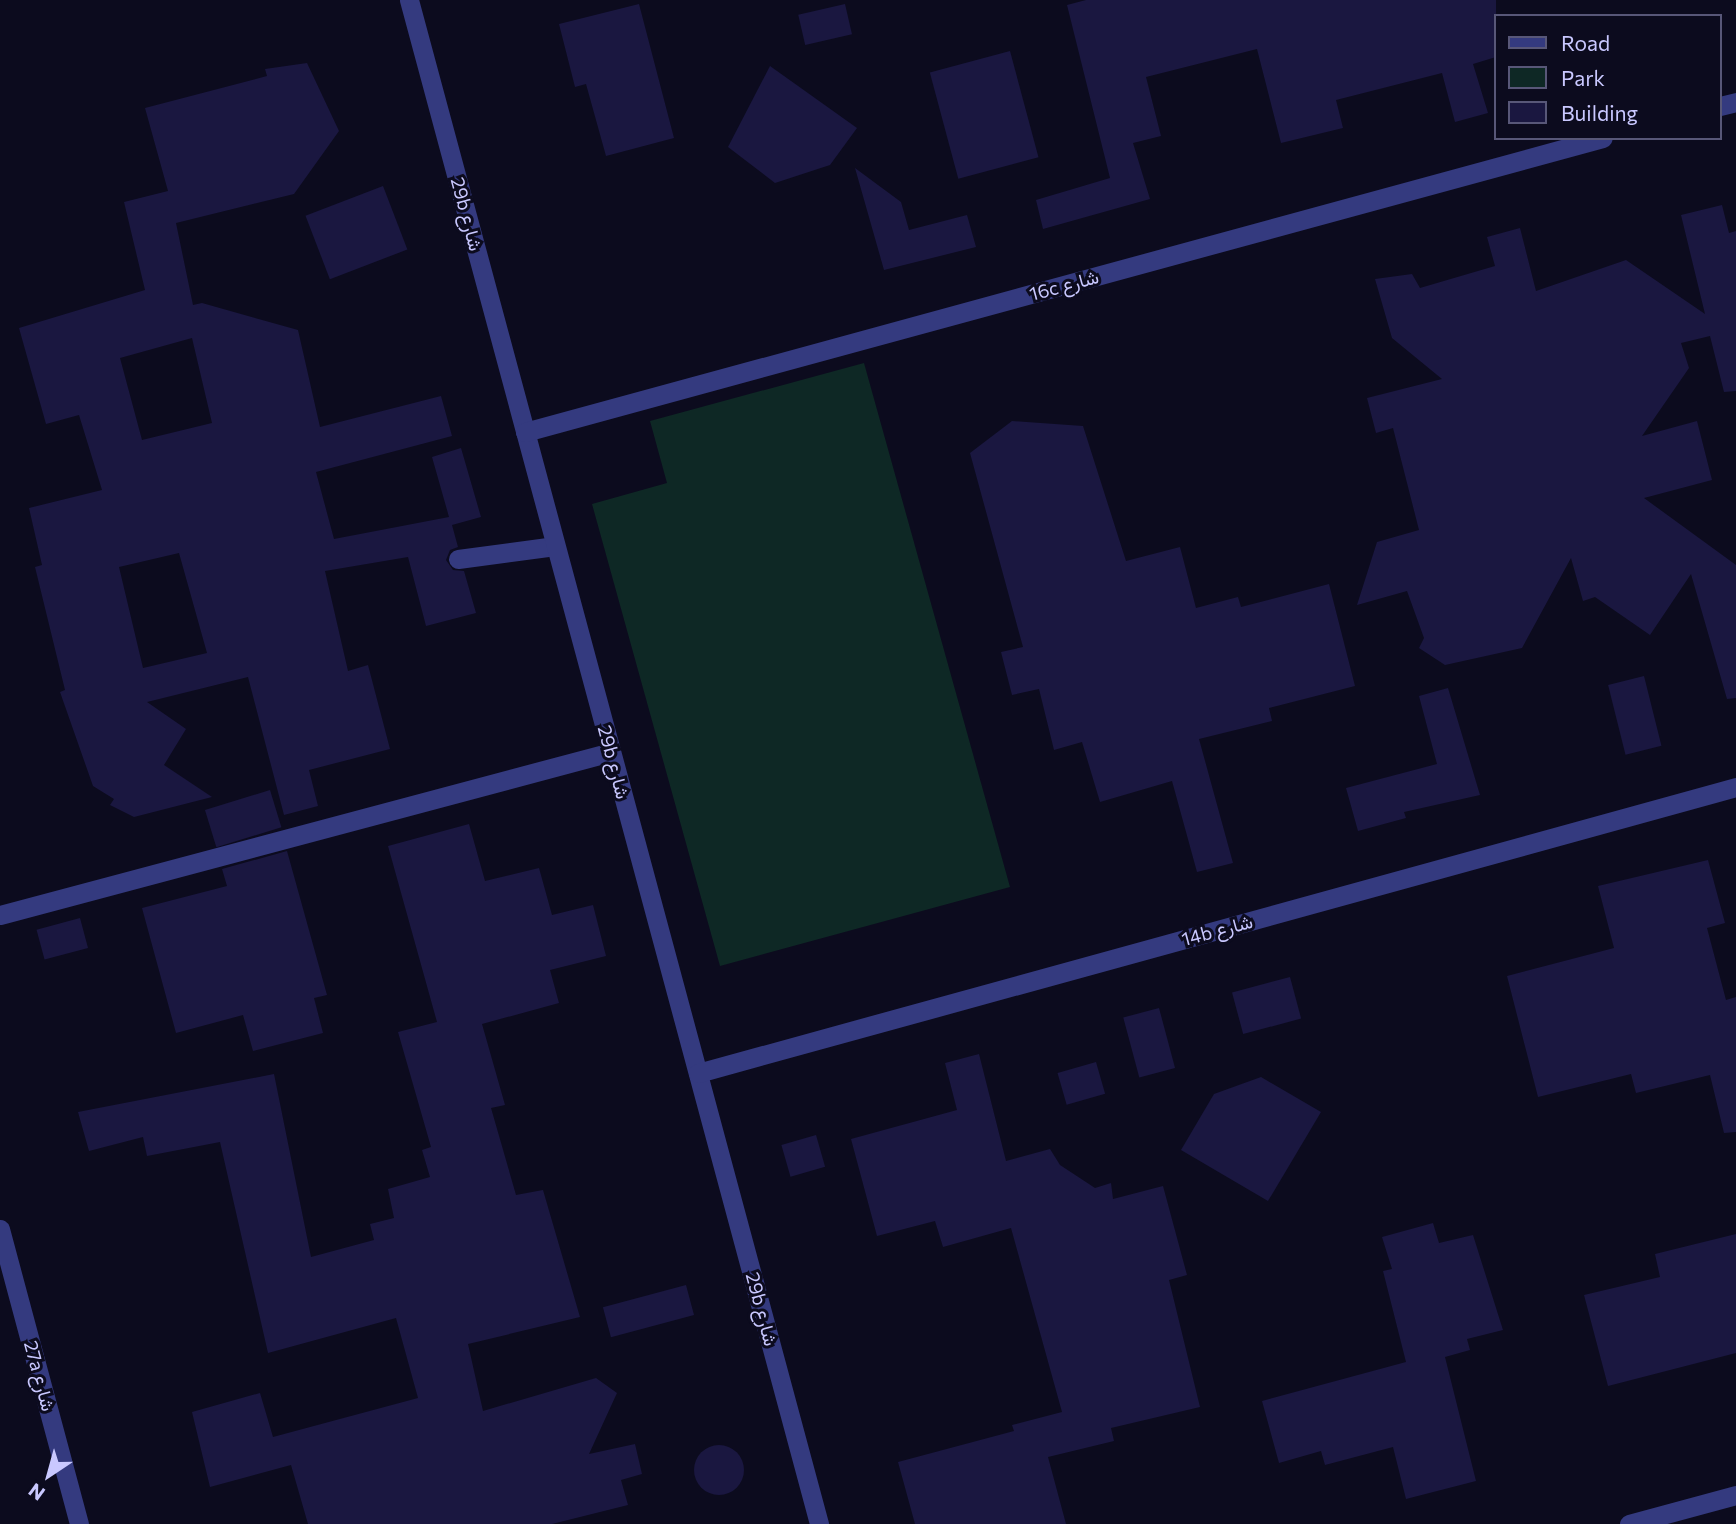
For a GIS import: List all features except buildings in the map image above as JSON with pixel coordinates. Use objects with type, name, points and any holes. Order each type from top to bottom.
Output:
[{"type":"street","name":"29b شارع","points":[[409,0],[819,1524]]},
{"type":"street","name":"16c شارع","points":[[525,432],[1596,140]]},
{"type":"street","points":[[458,559],[555,546]]},
{"type":"street","points":[[0,915],[611,752]]},
{"type":"street","name":"14b شارع","points":[[698,1073],[1736,787]]},
{"type":"street","name":"27a شارع","points":[[0,1228],[9,1301],[79,1524]]},
{"type":"street","points":[[1629,1524],[1736,1495]]},
{"type":"green space","points":[[864,363],[1010,887],[720,966],[592,504],[667,483],[650,421]]}]
